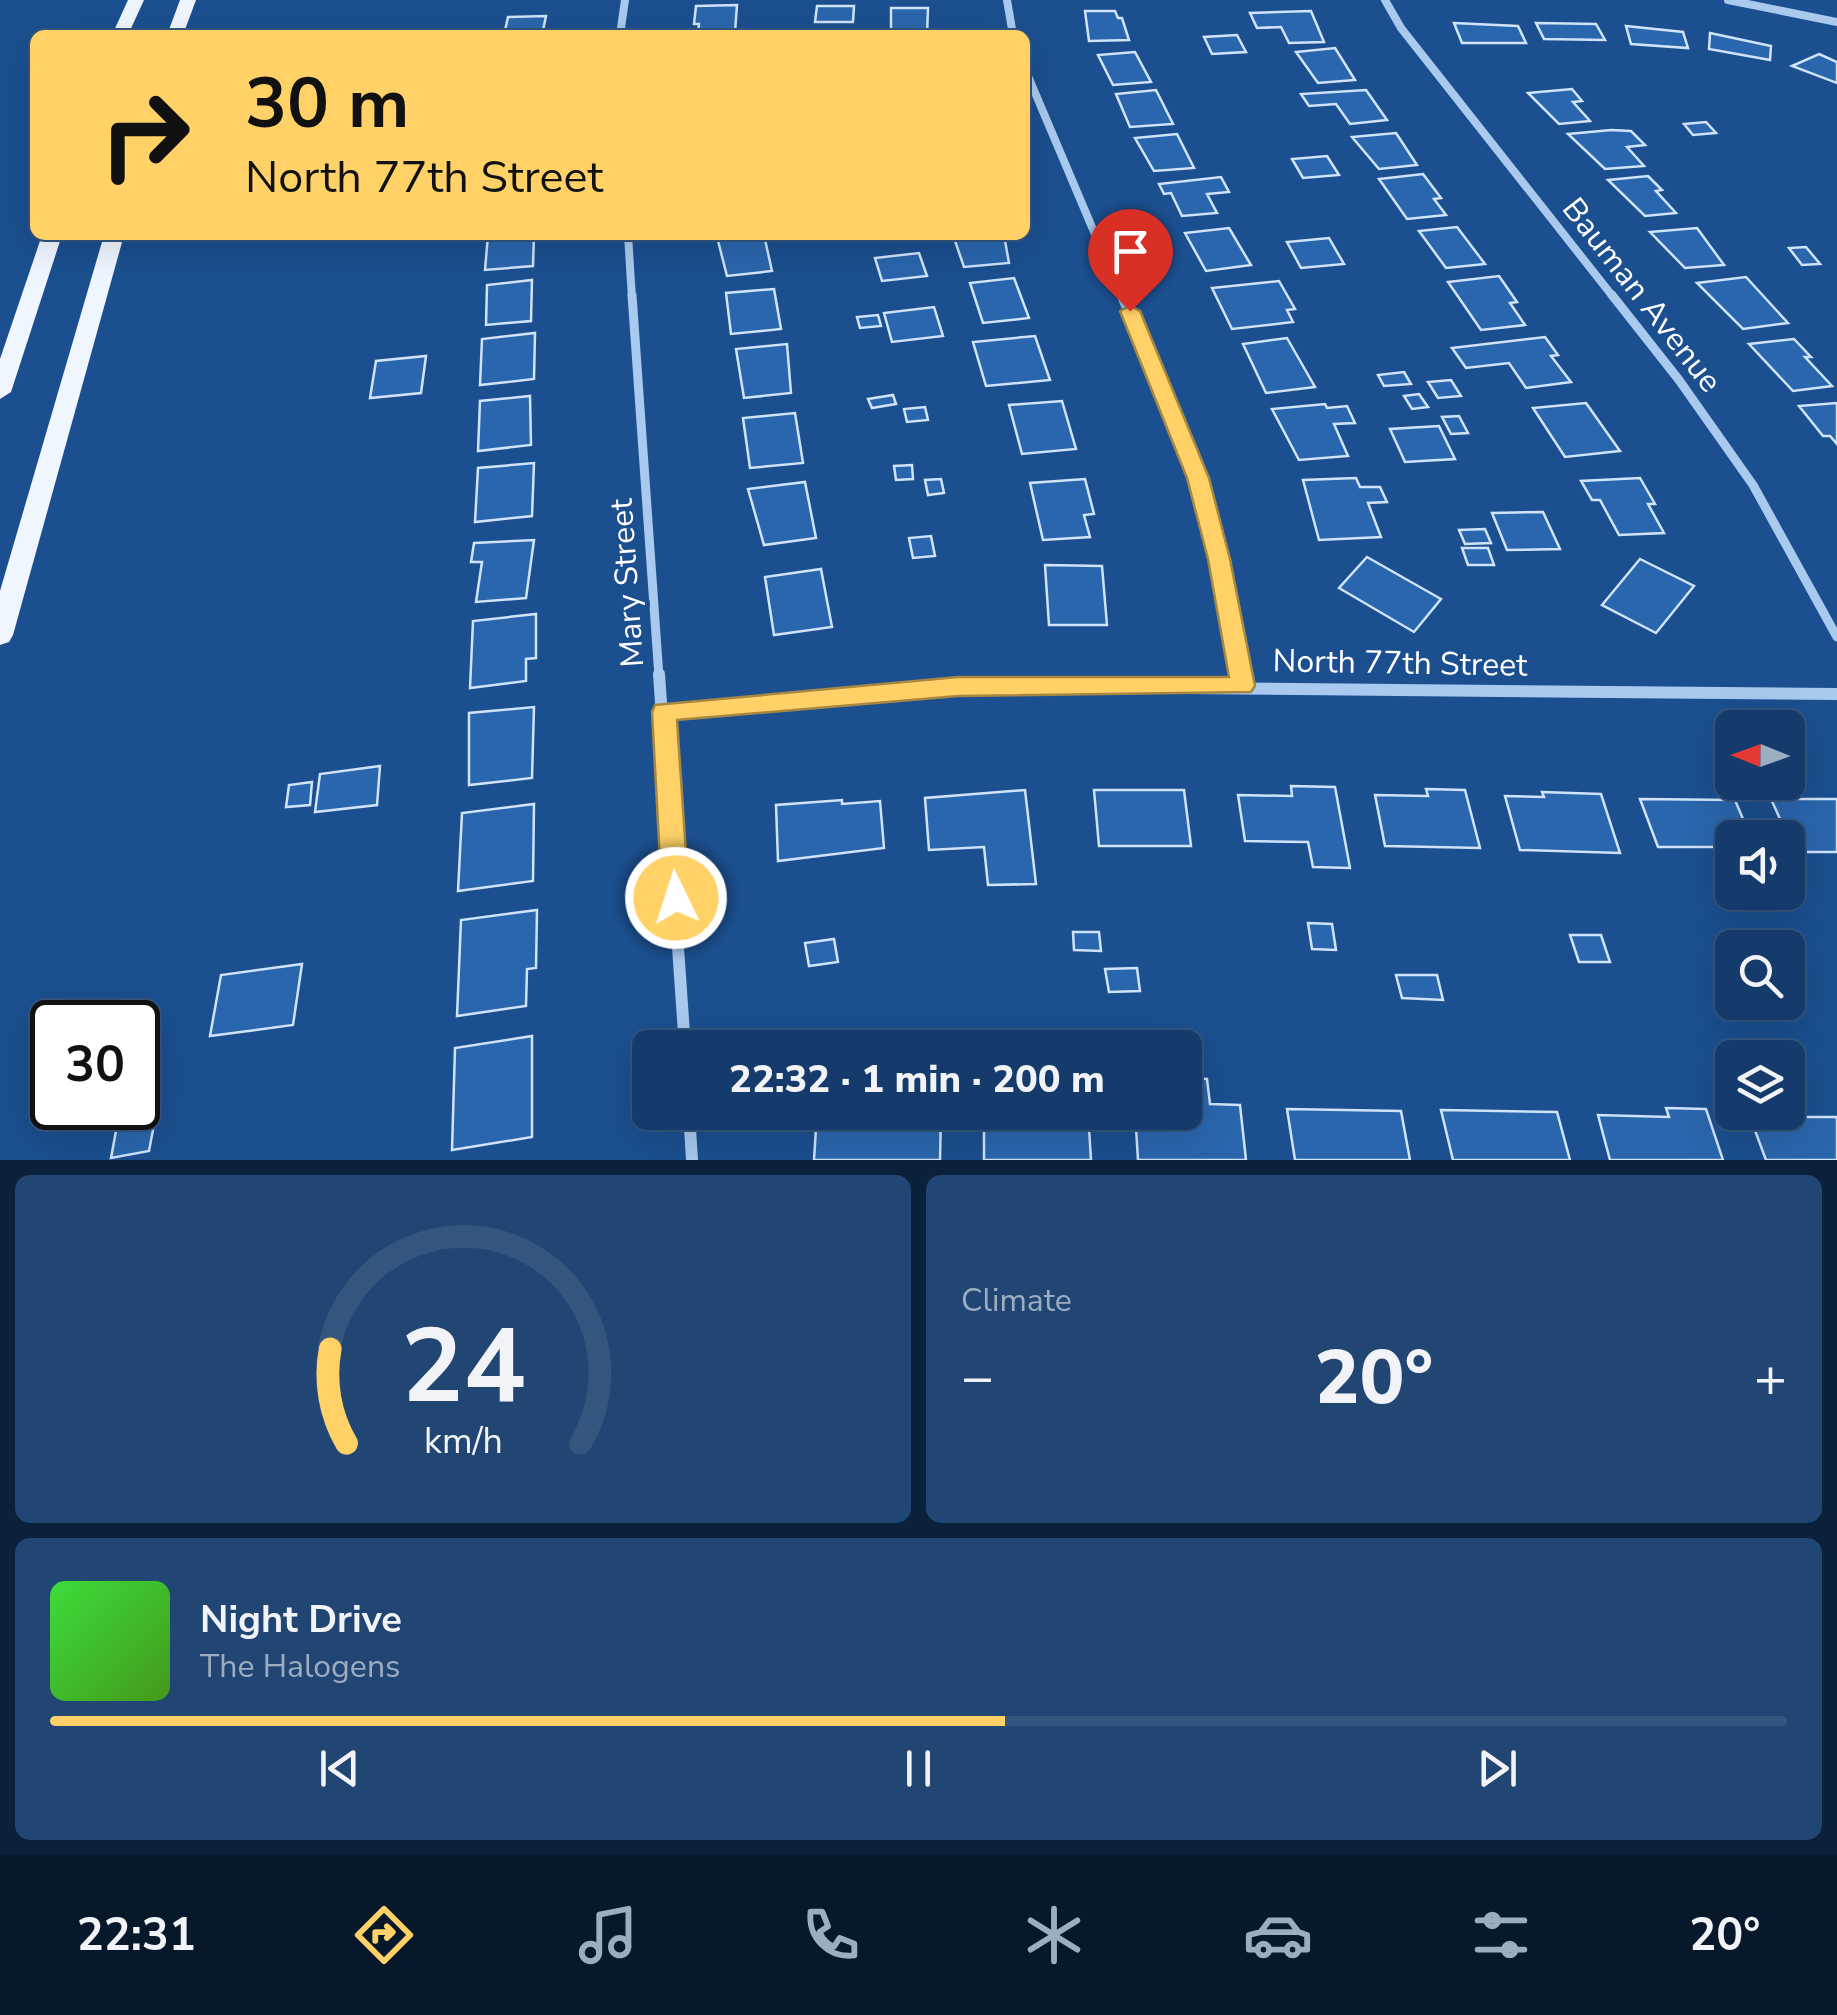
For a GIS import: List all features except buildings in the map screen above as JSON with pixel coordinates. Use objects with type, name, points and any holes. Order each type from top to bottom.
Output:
[{"type":"main road","points":[[122,30],[136,0]]},
{"type":"main road","points":[[176,30],[188,0]]},
{"type":"main road","points":[[0,392],[50,240]]},
{"type":"main road","points":[[0,636],[113,240]]},
{"type":"street","points":[[621,30],[625,0]]},
{"type":"street","points":[[1007,0],[1012,30]]},
{"type":"street","name":"Bauman Avenue","points":[[1384,0],[1401,28],[1679,380],[1754,485],[1837,637]]},
{"type":"street","points":[[1728,0],[1837,22]]},
{"type":"street","points":[[1030,81],[1198,478],[1219,559],[1242,686]]},
{"type":"street","name":"Mary Street","points":[[628,240],[684,1030]]},
{"type":"street","name":"North 77th Street","points":[[664,712],[958,686],[1837,694]]},
{"type":"street","points":[[691,1130],[692,1160]]},
{"type":"route","points":[[676,898],[664,712],[958,686],[1242,686],[1219,559],[1198,478],[1130,311]]}]
